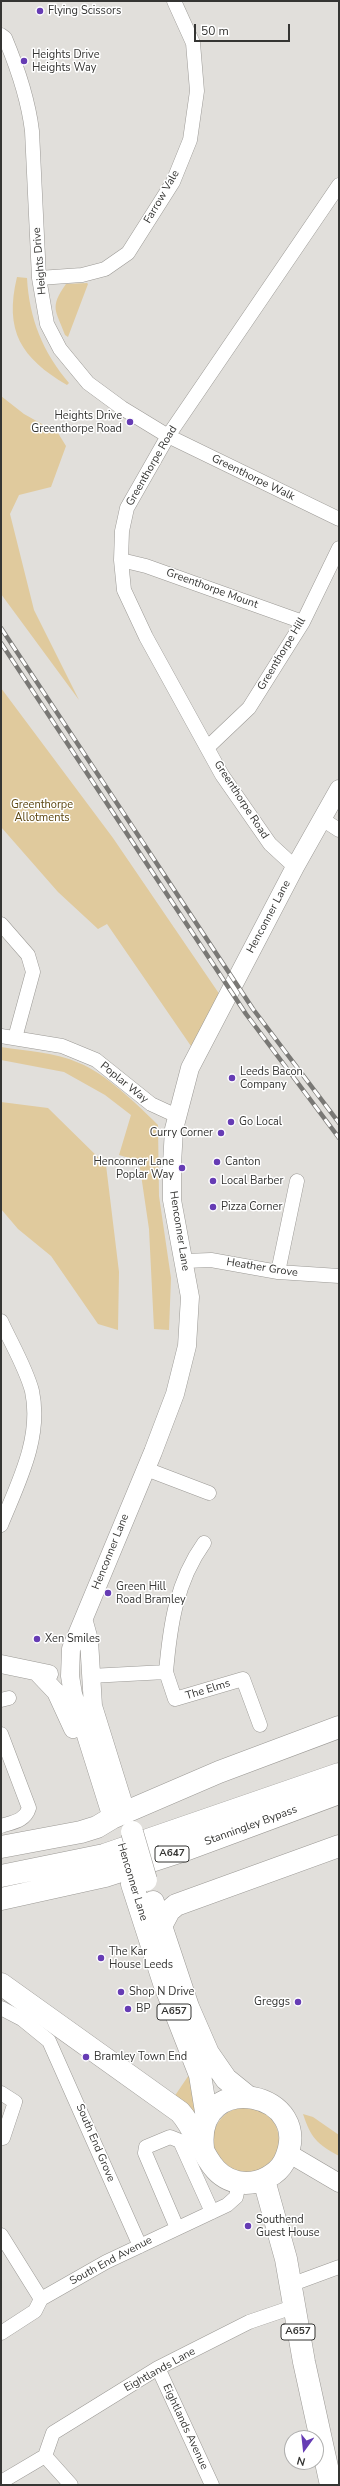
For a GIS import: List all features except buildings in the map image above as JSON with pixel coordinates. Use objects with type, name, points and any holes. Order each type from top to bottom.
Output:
[{"type":"main road","points":[[1,1847],[81,1832],[97,1827],[122,1825],[219,1772],[339,1727]]},
{"type":"main road","name":"Stanningley Bypass","points":[[1,1876],[104,1855],[339,1774]]},
{"type":"main road","name":"Stanningley Bypass","points":[[1,1899],[105,1876],[199,1845],[339,1793]]},
{"type":"main road","name":"Henconner Lane","points":[[122,1825],[139,1882],[164,1983],[200,2075],[207,2118]]},
{"type":"main road","points":[[161,1926],[169,1911],[176,1905],[339,1846]]},
{"type":"main road","name":"Henconner Lane","points":[[139,1882],[161,1926],[188,2007],[208,2053],[222,2075],[247,2096]]},
{"type":"main road","points":[[1,1984],[180,2112],[195,2131],[203,2148]]},
{"type":"main road","points":[[207,2118],[224,2102],[234,2097],[247,2096],[259,2098],[271,2104],[280,2112],[286,2122],[290,2137],[288,2153],[278,2169],[264,2180],[239,2183]]},
{"type":"main road","name":"A657","points":[[207,2118],[203,2132],[203,2148],[210,2164],[215,2171],[226,2178],[239,2183]]},
{"type":"main road","name":"A657","points":[[264,2180],[284,2253],[293,2307],[331,2485]]},
{"type":"street","name":"Farrow Vale","points":[[39,278],[82,275],[105,269],[128,253],[173,182],[190,140],[197,91],[193,43],[174,1]]},
{"type":"street","name":"Heights Drive","points":[[1,35],[5,38],[21,79],[29,108],[32,131],[39,278],[47,324],[60,349],[88,383],[122,408],[168,436]]},
{"type":"street","name":"Greenthorpe Road","points":[[295,867],[270,844],[222,775],[208,747],[146,637],[124,590],[121,560],[122,531],[127,508],[168,436],[339,185]]},
{"type":"street","name":"Greenthorpe Walk","points":[[168,436],[339,519]]},
{"type":"street","name":"Greenthorpe Hill","points":[[208,747],[249,708],[303,622],[339,548]]},
{"type":"street","name":"Greenthorpe Mount","points":[[121,560],[146,566],[303,622]]},
{"type":"street","name":"Henconner Lane","points":[[122,1825],[98,1776],[73,1694],[70,1676],[74,1639],[84,1622],[175,1394],[187,1346],[190,1296],[172,1200],[173,1138],[177,1116],[190,1068],[295,867],[339,789]]},
{"type":"street","points":[[322,819],[339,830]]},
{"type":"street","points":[[1,924],[28,955],[33,972],[8,1037]]},
{"type":"street","name":"Poplar Way","points":[[8,1037],[62,1046],[96,1060],[151,1104],[177,1116]]},
{"type":"street","points":[[278,1272],[298,1181]]},
{"type":"street","name":"Heather Grove","points":[[184,1261],[211,1260],[278,1272],[339,1276]]},
{"type":"street","points":[[1,1321],[32,1390],[36,1416],[26,1464],[1,1525]]},
{"type":"street","points":[[146,1469],[209,1493]]},
{"type":"street","name":"The Elms","points":[[204,1543],[188,1567],[177,1597],[168,1647],[166,1672],[176,1699],[243,1678],[260,1725]]},
{"type":"street","name":"Henconner Lane","points":[[84,1622],[89,1640],[90,1676],[94,1706],[122,1825]]},
{"type":"street","points":[[1,1664],[38,1673],[70,1676],[166,1672]]},
{"type":"street","points":[[38,1673],[56,1692],[84,1756],[98,1776]]},
{"type":"street","points":[[1,1734],[29,1808],[24,1817],[1,1826]]},
{"type":"street","name":"South End Grove","points":[[1,2008],[22,2019],[49,2041],[140,2246]]},
{"type":"street","points":[[1,2093],[15,2102],[3,2138]]},
{"type":"street","points":[[177,2228],[145,2153],[146,2147],[170,2137],[180,2141],[212,2212]]},
{"type":"street","points":[[288,2153],[339,2183]]},
{"type":"street","name":"South End Avenue","points":[[41,2299],[140,2246],[233,2201],[239,2183]]},
{"type":"street","points":[[1,2235],[41,2299],[35,2311],[1,2332]]},
{"type":"street","points":[[290,2285],[339,2267]]},
{"type":"street","name":"Eightlands Lane","points":[[45,2456],[53,2434],[158,2368],[249,2322],[293,2307]]},
{"type":"street","name":"Eightlands Avenue","points":[[158,2368],[212,2485]]},
{"type":"street","points":[[1,2482],[45,2456],[71,2485]]},
{"type":"green space","points":[[17,277],[27,278],[28,293],[34,321],[52,360],[69,383],[67,385],[51,375],[38,364],[20,341],[15,328],[13,313]]},
{"type":"green space","points":[[66,284],[88,284],[68,337],[65,335],[57,314],[57,299]]},
{"type":"green space","points":[[1,396],[24,414],[58,433],[66,446],[51,487],[19,495],[10,514],[34,610],[79,700],[1,594]]},
{"type":"green space","name":"Greenthorpe Allotments","points":[[1,688],[113,838],[220,995],[193,1049],[107,924],[98,929],[58,892],[1,827]]},
{"type":"green space","points":[[1,1047],[41,1052],[60,1056],[79,1063],[100,1074],[121,1090],[158,1125],[159,1196],[171,1278],[169,1330],[154,1329],[149,1229],[139,1161],[119,1155],[131,1115],[105,1095],[64,1072],[1,1060]]},
{"type":"green space","points":[[1,1102],[48,1108],[106,1165],[119,1272],[118,1330],[98,1324],[51,1256],[18,1229],[1,1209]]},
{"type":"green space","points":[[193,2069],[195,2115],[174,2097]]},
{"type":"green space","points":[[240,2107],[252,2107],[259,2109],[270,2116],[277,2127],[279,2140],[277,2153],[270,2164],[259,2171],[252,2173],[240,2173],[233,2171],[222,2164],[215,2153],[213,2146],[213,2134],[215,2127],[222,2116],[233,2109]]},
{"type":"green space","points":[[303,2114],[313,2117],[339,2135],[339,2156],[325,2148],[316,2140],[309,2129]]},
{"type":"railway","points":[[1,628],[253,1009],[339,1123]]},
{"type":"railway","points":[[1,643],[246,1014],[339,1138]]},
{"type":"place","name":"Flying Scissors","points":[[40,11]]},
{"type":"place","name":"Heights Drive Heights Way","points":[[24,61]]},
{"type":"place","name":"Heights Drive Greenthorpe Road","points":[[130,422]]},
{"type":"place","name":"Leeds Bacon Company","points":[[232,1078]]},
{"type":"place","name":"Go Local","points":[[231,1122]]},
{"type":"place","name":"Curry Corner","points":[[221,1133]]},
{"type":"place","name":"Canton","points":[[217,1162]]},
{"type":"place","name":"Henconner Lane Poplar Way","points":[[182,1168]]},
{"type":"place","name":"Local Barber","points":[[213,1181]]},
{"type":"place","name":"Pizza Corner","points":[[213,1207]]},
{"type":"place","name":"Green Hill Road Bramley","points":[[108,1593]]},
{"type":"place","name":"Xen Smiles","points":[[37,1639]]},
{"type":"place","name":"The Kar House Leeds","points":[[101,1958]]},
{"type":"place","name":"Shop N Drive","points":[[121,1992]]},
{"type":"place","name":"Greggs","points":[[298,2002]]},
{"type":"place","name":"BP","points":[[128,2009]]},
{"type":"place","name":"Bramley Town End","points":[[86,2057]]},
{"type":"place","name":"Southend Guest House","points":[[248,2226]]}]
